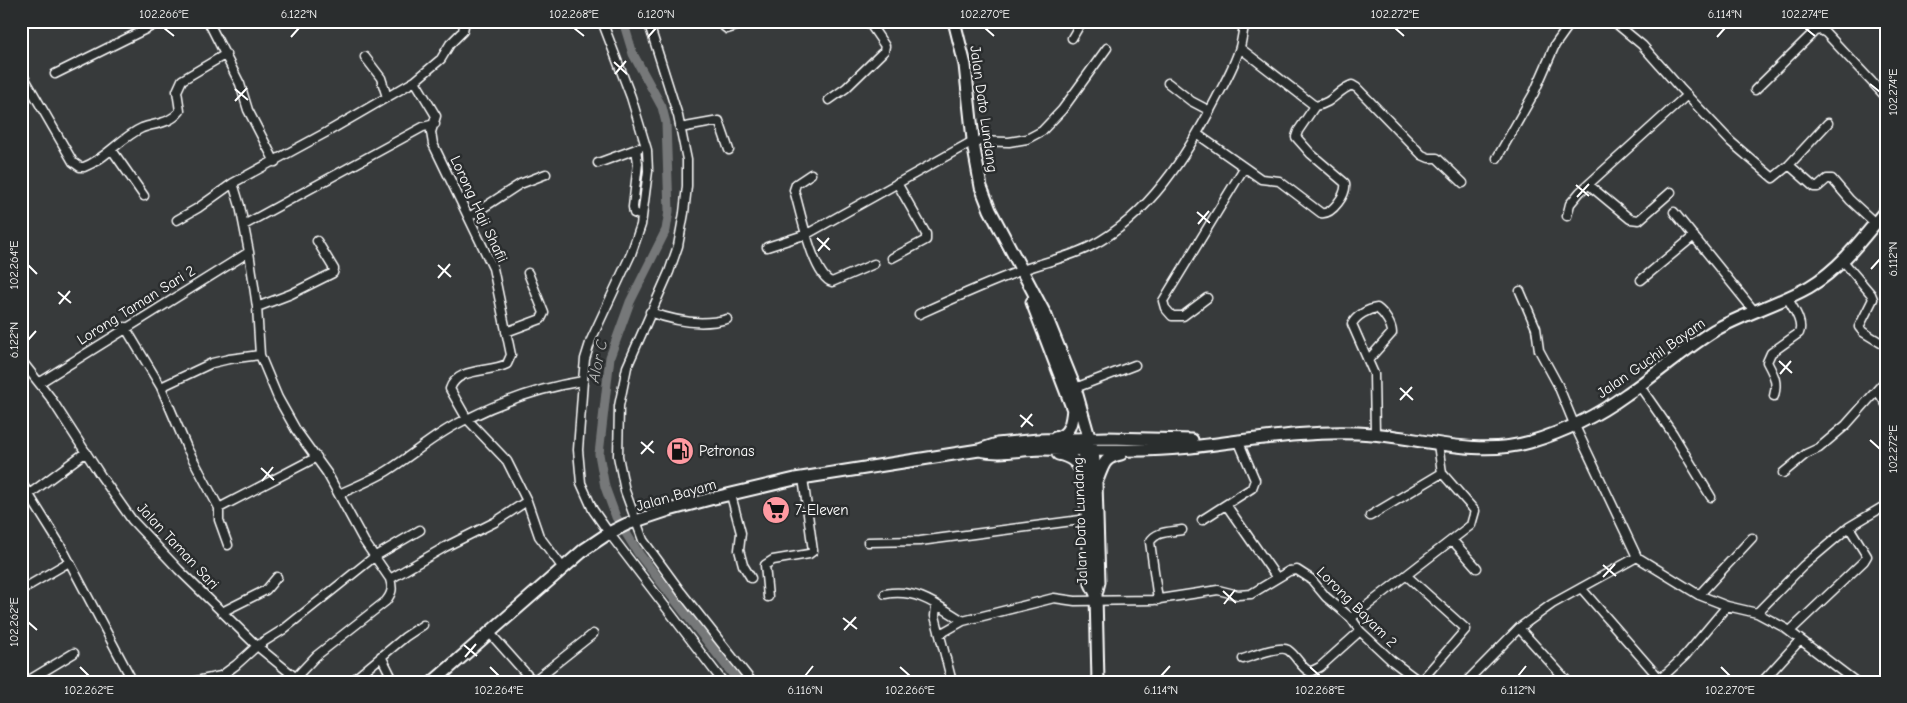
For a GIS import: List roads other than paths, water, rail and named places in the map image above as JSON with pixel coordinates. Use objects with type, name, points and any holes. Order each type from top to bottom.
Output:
[{"type":"main road","name":"Jalan Dato Lundang","points":[[954,21],[965,64],[977,173],[981,188],[1023,276],[1046,316],[1075,388],[1076,406]]},
{"type":"main road","name":"Jalan Guchil Bayam","points":[[1087,445],[1135,450],[1190,447],[1238,440],[1314,434],[1375,434],[1476,448],[1508,447],[1548,436],[1604,409],[1716,330],[1808,288],[1825,277],[1843,261],[1886,210]]},
{"type":"main road","name":"Jalan Dato Lundang","points":[[1023,276],[1037,319],[1076,406],[1087,445],[1100,582],[1096,598],[1098,682]]},
{"type":"main road","points":[[1076,406],[1100,434],[1107,438]]},
{"type":"main road","points":[[1039,445],[1060,437],[1067,432],[1072,423],[1076,406]]},
{"type":"main road","name":"Jalan Guchil Bayam","points":[[1087,445],[1107,438],[1220,443]]},
{"type":"main road","points":[[1039,445],[1068,456],[1076,462],[1091,485],[1104,462],[1112,456],[1135,450]]},
{"type":"main road","name":"Jalan Bayam","points":[[433,682],[589,546],[611,532],[631,523],[676,508],[803,478],[979,450],[996,454],[1039,445],[1087,445]]},
{"type":"main road","name":"Jalan Dato Lundang","points":[[1091,485],[1088,519],[1091,584],[1096,598]]},
{"type":"street","points":[[208,21],[226,54],[240,84],[248,110],[275,162]]},
{"type":"street","points":[[177,220],[233,183],[275,162],[414,81],[441,59],[450,44],[459,37],[464,26],[463,21]]},
{"type":"street","points":[[602,21],[632,97],[646,146],[648,171],[642,216],[630,254],[591,340],[585,360],[578,450],[581,483],[593,510],[723,682]]},
{"type":"street","points":[[648,21],[680,128],[687,160],[684,213],[678,246],[669,272],[627,367],[620,406],[618,456],[631,523],[687,600],[752,682]]},
{"type":"street","points":[[722,23],[727,29],[730,29],[753,21]]},
{"type":"street","points":[[830,100],[846,88],[884,51],[884,46],[868,21]]},
{"type":"street","points":[[1072,38],[1082,21]]},
{"type":"street","points":[[919,314],[1023,276],[1092,246],[1118,230],[1151,198],[1198,134],[1232,68],[1240,48],[1245,21]]},
{"type":"street","points":[[1497,158],[1534,93],[1555,46],[1572,21]]},
{"type":"street","points":[[1613,21],[1642,45],[1731,142],[1773,178],[1789,165],[1828,123]]},
{"type":"street","points":[[56,74],[159,22]]},
{"type":"street","points":[[1755,90],[1815,31],[1821,30],[1826,32],[1886,97]]},
{"type":"street","points":[[767,247],[807,234],[973,141],[1009,142],[1027,139],[1042,131],[1062,110],[1107,48]]},
{"type":"street","points":[[1240,48],[1315,106]]},
{"type":"street","points":[[21,72],[25,88],[76,165],[84,167],[112,150],[142,128],[169,121],[176,116],[180,111],[177,91],[182,80],[226,54]]},
{"type":"street","points":[[365,57],[381,78],[387,97]]},
{"type":"street","name":"Lorong Haji Shafii","points":[[414,81],[436,116],[431,132],[433,144],[493,268],[512,355],[507,364],[462,376],[452,384],[450,389],[466,419],[507,461],[527,501],[539,536],[563,568]]},
{"type":"street","points":[[1168,84],[1191,101],[1210,111]]},
{"type":"street","points":[[1198,134],[1261,179],[1279,181],[1320,213],[1324,214],[1330,212],[1344,193],[1345,184],[1311,154],[1296,137],[1315,106],[1326,104],[1345,88],[1352,85],[1422,155],[1428,158],[1437,158],[1463,183]]},
{"type":"street","points":[[1567,216],[1570,204],[1580,192],[1687,95]]},
{"type":"street","points":[[680,128],[719,121],[729,150]]},
{"type":"street","points":[[244,226],[423,127],[434,124]]},
{"type":"street","points":[[598,162],[646,146]]},
{"type":"street","points":[[112,150],[144,196]]},
{"type":"street","points":[[636,150],[638,163],[634,214],[642,216]]},
{"type":"street","points":[[1789,165],[1814,187],[1818,187],[1827,179],[1832,179],[1850,200],[1875,223]]},
{"type":"street","points":[[1207,298],[1183,316],[1172,316],[1165,308],[1163,301],[1244,168]]},
{"type":"street","points":[[469,216],[520,184],[546,174]]},
{"type":"street","points":[[811,174],[800,180],[794,188],[814,259],[827,281],[832,282],[874,264]]},
{"type":"street","points":[[233,183],[240,206],[258,307],[260,355],[278,398],[296,430],[317,457],[374,557],[390,579],[392,593],[386,601],[316,656],[299,679]]},
{"type":"street","points":[[892,258],[926,240],[926,234],[897,183]]},
{"type":"street","points":[[1589,184],[1630,219],[1634,220],[1639,220],[1671,192]]},
{"type":"street","points":[[1674,212],[1755,312]]},
{"type":"street","points":[[1641,280],[1694,236]]},
{"type":"street","points":[[258,307],[291,294],[333,273],[334,268],[317,241]]},
{"type":"street","name":"Lorong Taman Sari 2","points":[[39,383],[249,252]]},
{"type":"street","points":[[1843,261],[1871,294],[1873,299],[1859,327],[1863,332],[1886,346]]},
{"type":"street","points":[[506,332],[541,319],[543,316],[544,313],[528,273]]},
{"type":"street","points":[[1520,291],[1536,328],[1539,350],[1558,385],[1574,424],[1638,557],[1699,594],[1727,606],[1757,614],[1790,631],[1856,682]]},
{"type":"street","points":[[1774,396],[1777,386],[1776,379],[1768,358],[1771,353],[1800,332],[1801,329],[1787,297]]},
{"type":"street","points":[[1368,359],[1392,333],[1392,328],[1381,310],[1377,308],[1365,312],[1354,320],[1352,324],[1374,374],[1375,434]]},
{"type":"street","points":[[650,312],[679,321],[718,321],[727,319]]},
{"type":"street","points":[[125,328],[162,387],[187,448],[219,508],[218,520],[228,545]]},
{"type":"street","points":[[162,387],[212,363],[260,355]]},
{"type":"street","name":"Jalan Taman Sari","points":[[21,360],[50,397],[132,520],[179,570],[257,646],[299,679]]},
{"type":"street","points":[[1075,388],[1135,365]]},
{"type":"street","points":[[1783,473],[1806,454],[1819,448],[1846,425],[1886,380]]},
{"type":"street","points":[[339,494],[386,471],[466,419],[539,392],[564,384],[583,381]]},
{"type":"street","points":[[1639,385],[1673,434],[1711,497]]},
{"type":"street","points":[[1877,390],[1886,404]]},
{"type":"street","points":[[1202,520],[1227,506],[1252,488],[1255,480],[1238,440]]},
{"type":"street","points":[[1351,618],[1471,526],[1475,511],[1442,473],[1438,444]]},
{"type":"street","points":[[28,494],[86,452]]},
{"type":"street","points":[[219,508],[317,457]]},
{"type":"street","points":[[1370,516],[1442,473]]},
{"type":"street","points":[[768,597],[764,565],[773,560],[810,554],[813,551],[803,478]]},
{"type":"street","points":[[21,482],[45,518],[133,682]]},
{"type":"street","points":[[731,495],[741,533],[739,550],[743,564],[752,578]]},
{"type":"street","points":[[390,579],[445,547],[494,522],[527,501]]},
{"type":"street","points":[[1757,614],[1803,566],[1848,527],[1886,505]]},
{"type":"street","points":[[1227,506],[1277,578]]},
{"type":"street","points":[[868,542],[920,541],[1088,519]]},
{"type":"street","points":[[1790,631],[1867,556],[1848,527]]},
{"type":"street","points":[[192,682],[221,676],[257,646],[284,629],[374,557],[420,530]]},
{"type":"street","points":[[1158,600],[1150,542],[1158,534],[1182,530]]},
{"type":"street","points":[[1699,594],[1752,538]]},
{"type":"street","points":[[1452,541],[1477,568]]},
{"type":"street","points":[[1466,682],[1519,628],[1552,604],[1638,557]]},
{"type":"street","points":[[21,590],[69,562]]},
{"type":"street","name":"Lorong Bayam 2","points":[[940,634],[963,621],[1054,598],[1075,601],[1096,598],[1158,600],[1218,590],[1238,595],[1251,594],[1288,571],[1298,570],[1311,579],[1326,597],[1351,618],[1360,631],[1391,660],[1420,682]]},
{"type":"street","points":[[1407,576],[1466,629],[1420,682]]},
{"type":"street","points":[[222,612],[266,590],[277,577]]},
{"type":"street","points":[[1581,588],[1659,680],[1685,656],[1727,606]]},
{"type":"street","points":[[885,594],[899,591],[907,592],[929,600],[963,621]]},
{"type":"street","points":[[936,605],[935,616],[952,682]]},
{"type":"street","points":[[351,682],[381,656],[423,625]]},
{"type":"street","points":[[1519,628],[1568,682]]},
{"type":"street","points":[[1243,659],[1280,648],[1288,650],[1303,668],[1310,672],[1320,667],[1360,631]]},
{"type":"street","points":[[489,632],[529,677],[535,680],[593,634]]},
{"type":"street","points":[[1762,682],[1800,640]]},
{"type":"street","points":[[26,682],[74,653]]},
{"type":"street","points":[[381,656],[394,682]]},
{"type":"waterway","name":"Alor C","points":[[623,21],[633,54],[662,107],[666,123],[669,211],[666,230],[630,302],[610,357],[599,454],[605,487],[616,517],[639,554],[739,682]]},
{"type":"place","name":"Petronas","points":[[680,451]]},
{"type":"place","name":"7-Eleven","points":[[776,510]]}]
